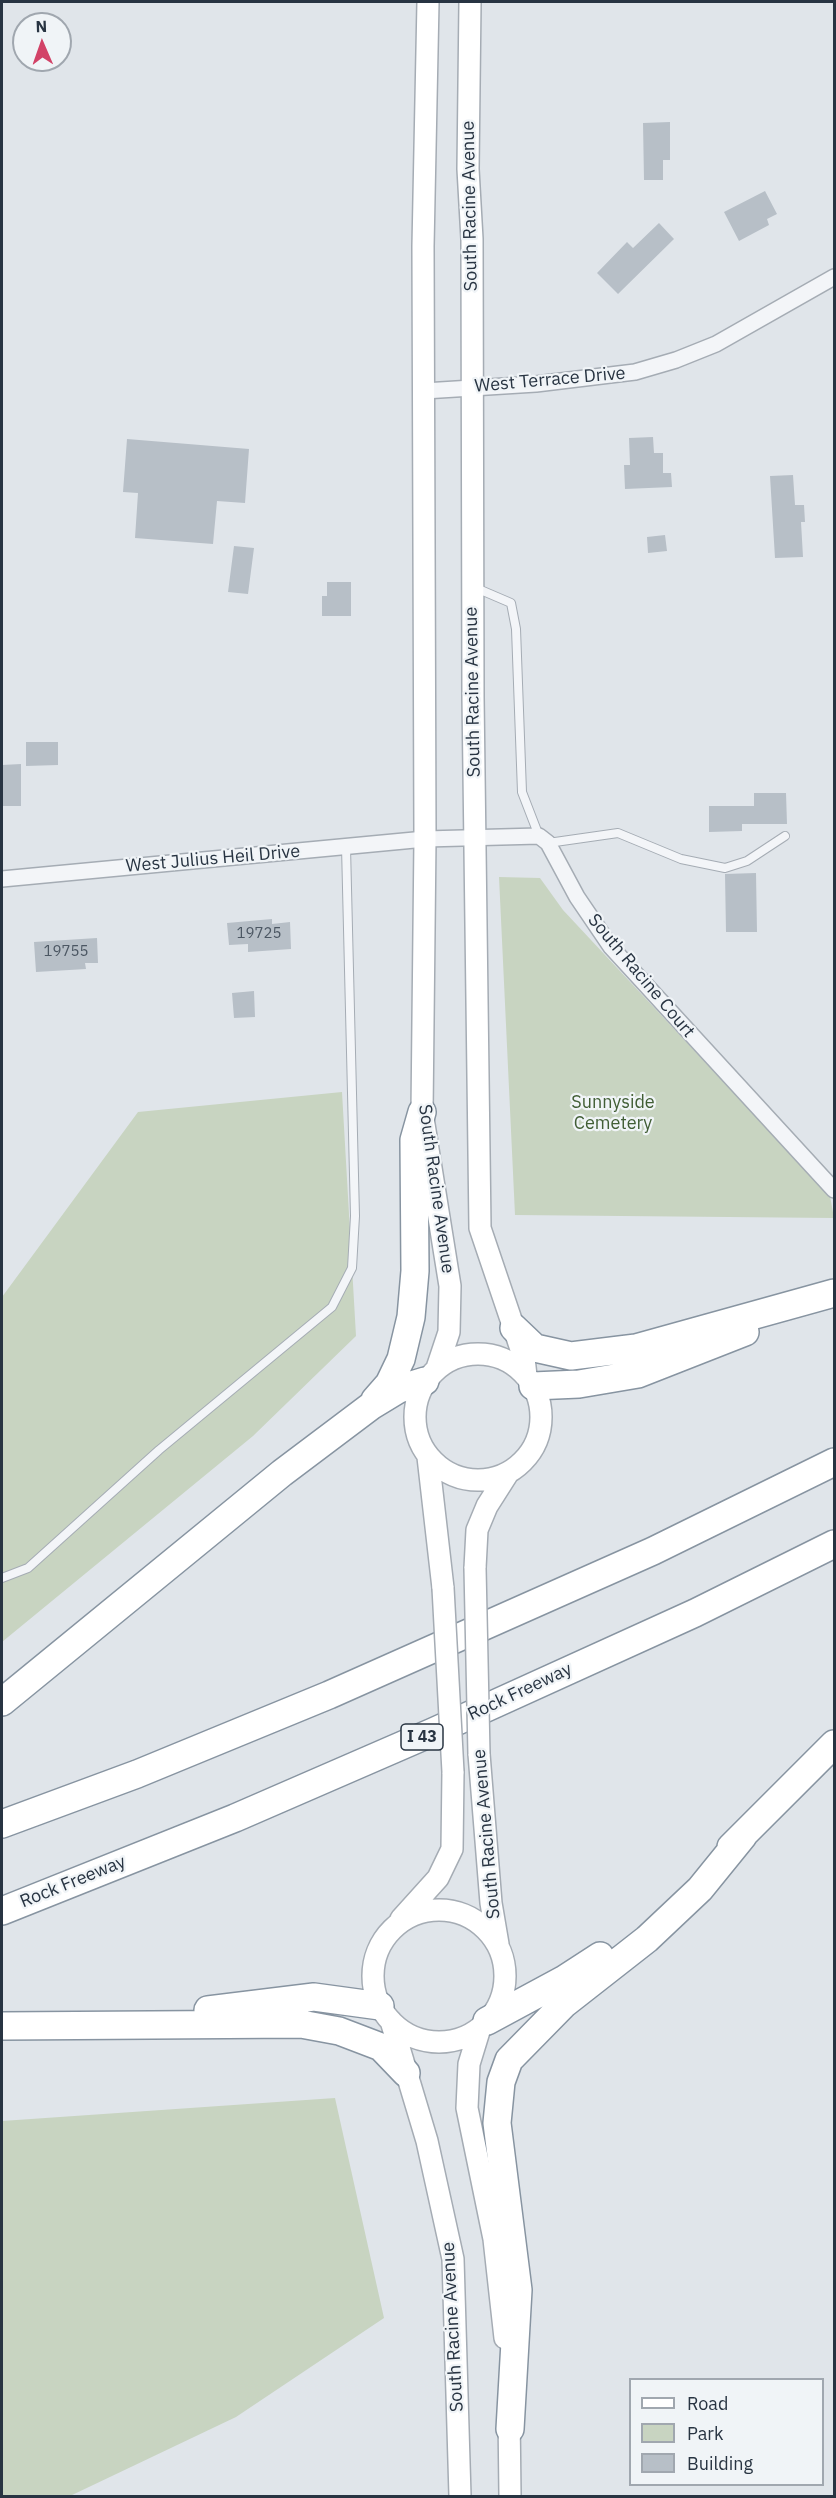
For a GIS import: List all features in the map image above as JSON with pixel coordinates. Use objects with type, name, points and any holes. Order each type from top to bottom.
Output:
[{"type":"highway","points":[[371,1406],[389,1383],[401,1359],[411,1317],[415,1271],[414,1140],[422,1112]]},
{"type":"highway","points":[[514,1328],[535,1348],[572,1356],[636,1348],[834,1293]]},
{"type":"highway","points":[[530,1381],[579,1384],[638,1374],[834,1297]]},
{"type":"highway","points":[[2,1702],[282,1473],[371,1406],[399,1389],[431,1374]]},
{"type":"highway","points":[[2,1824],[137,1774],[361,1681],[652,1551],[834,1462]]},
{"type":"highway","name":"Rock Freeway","points":[[2,1911],[235,1818],[433,1732],[695,1613],[834,1545]]},
{"type":"highway","points":[[483,2025],[563,1980],[631,1936],[743,1836],[834,1744]]},
{"type":"highway","points":[[510,2429],[518,2290],[496,2122],[501,2082],[510,2060],[564,2004],[647,1939],[692,1896],[743,1836]]},
{"type":"highway","points":[[39,2025],[314,1997],[385,2013]]},
{"type":"highway","points":[[2,2026],[301,2024],[339,2031],[381,2047],[406,2073]]},
{"type":"main road","name":"South Racine Avenue","points":[[428,2],[424,391],[425,839],[422,1112],[450,1286],[449,1332],[431,1374]]},
{"type":"main road","name":"South Racine Avenue","points":[[470,2],[468,169],[472,239],[472,587],[480,1228],[530,1381]]},
{"type":"main road","points":[[483,1354],[507,1361],[530,1381],[540,1404],[541,1415],[536,1444],[524,1461],[508,1473],[487,1480],[465,1479],[445,1472],[428,1457],[418,1440],[414,1420],[416,1399],[431,1374],[451,1359],[483,1354]]},
{"type":"main road","name":"South Racine Avenue","points":[[389,1933],[438,1878],[452,1849],[453,1772],[443,1588],[428,1457]]},
{"type":"main road","name":"South Racine Avenue","points":[[500,1950],[491,1903],[479,1754],[475,1568],[477,1530],[487,1506],[508,1473]]},
{"type":"main road","points":[[483,2025],[455,2039],[429,2041],[410,2036],[385,2013],[373,1987],[373,1968],[378,1949],[389,1933],[406,1918],[427,1911],[449,1911],[470,1918],[488,1932],[500,1950],[505,1970],[503,1990],[496,2009],[483,2025],[469,2064],[467,2108],[494,2239],[503,2297],[510,2429],[510,2496]]},
{"type":"main road","name":"South Racine Avenue","points":[[385,2013],[427,2141],[453,2259],[460,2496]]},
{"type":"street","name":"West Terrace Drive","points":[[424,391],[607,377],[676,360],[716,344],[834,277]]},
{"type":"street","points":[[425,839],[475,837],[543,839]]},
{"type":"street","name":"West Julius Heil Drive","points":[[2,879],[425,839]]},
{"type":"street","name":"South Racine Court","points":[[543,839],[577,897],[611,946],[834,1190]]},
{"type":"lane","points":[[472,587],[492,593],[511,603],[516,629],[522,792],[543,839],[618,833],[681,859],[725,867],[747,861],[785,836]]},
{"type":"lane","points":[[2,1578],[28,1568],[159,1450],[332,1307],[352,1268],[355,1216],[346,847]]},
{"type":"green space","name":"Sunnyside Cemetery","points":[[499,877],[540,878],[563,910],[830,1196],[834,1218],[515,1215]]},
{"type":"green space","points":[[342,1092],[356,1336],[253,1436],[2,1642],[2,1297],[138,1112]]},
{"type":"green space","points":[[335,2098],[384,2318],[236,2417],[70,2496],[2,2496],[2,2121]]},
{"type":"building","points":[[670,122],[670,160],[663,160],[663,180],[644,180],[643,123]]},
{"type":"building","points":[[765,191],[777,214],[767,219],[769,225],[739,241],[724,212]]},
{"type":"building","points":[[659,223],[674,239],[618,294],[597,273],[627,242],[633,248]]},
{"type":"building","points":[[653,437],[654,453],[663,453],[663,473],[671,473],[672,487],[625,489],[624,465],[630,465],[629,438]]},
{"type":"building","points":[[127,439],[249,449],[245,503],[217,501],[213,544],[135,538],[138,493],[123,492]]},
{"type":"building","points":[[793,475],[795,505],[804,505],[805,522],[801,522],[803,557],[775,558],[770,476]]},
{"type":"building","points":[[665,535],[667,551],[648,553],[647,537]]},
{"type":"building","points":[[234,546],[254,548],[248,594],[228,592]]},
{"type":"building","points":[[327,582],[351,582],[351,616],[322,616],[322,596],[327,596]]},
{"type":"building","points":[[26,742],[58,742],[58,765],[26,766]]},
{"type":"building","points":[[21,764],[21,806],[2,806],[2,765]]},
{"type":"building","points":[[754,793],[786,793],[787,824],[742,824],[742,831],[709,832],[709,806],[754,806]]},
{"type":"building","points":[[756,873],[757,932],[726,932],[725,874]]},
{"type":"building","points":[[272,919],[272,924],[290,922],[291,949],[248,952],[248,944],[229,945],[227,923]]},
{"type":"building","points":[[97,938],[98,963],[85,963],[86,969],[36,972],[34,942]]},
{"type":"building","points":[[254,991],[255,1017],[234,1018],[232,993]]}]
